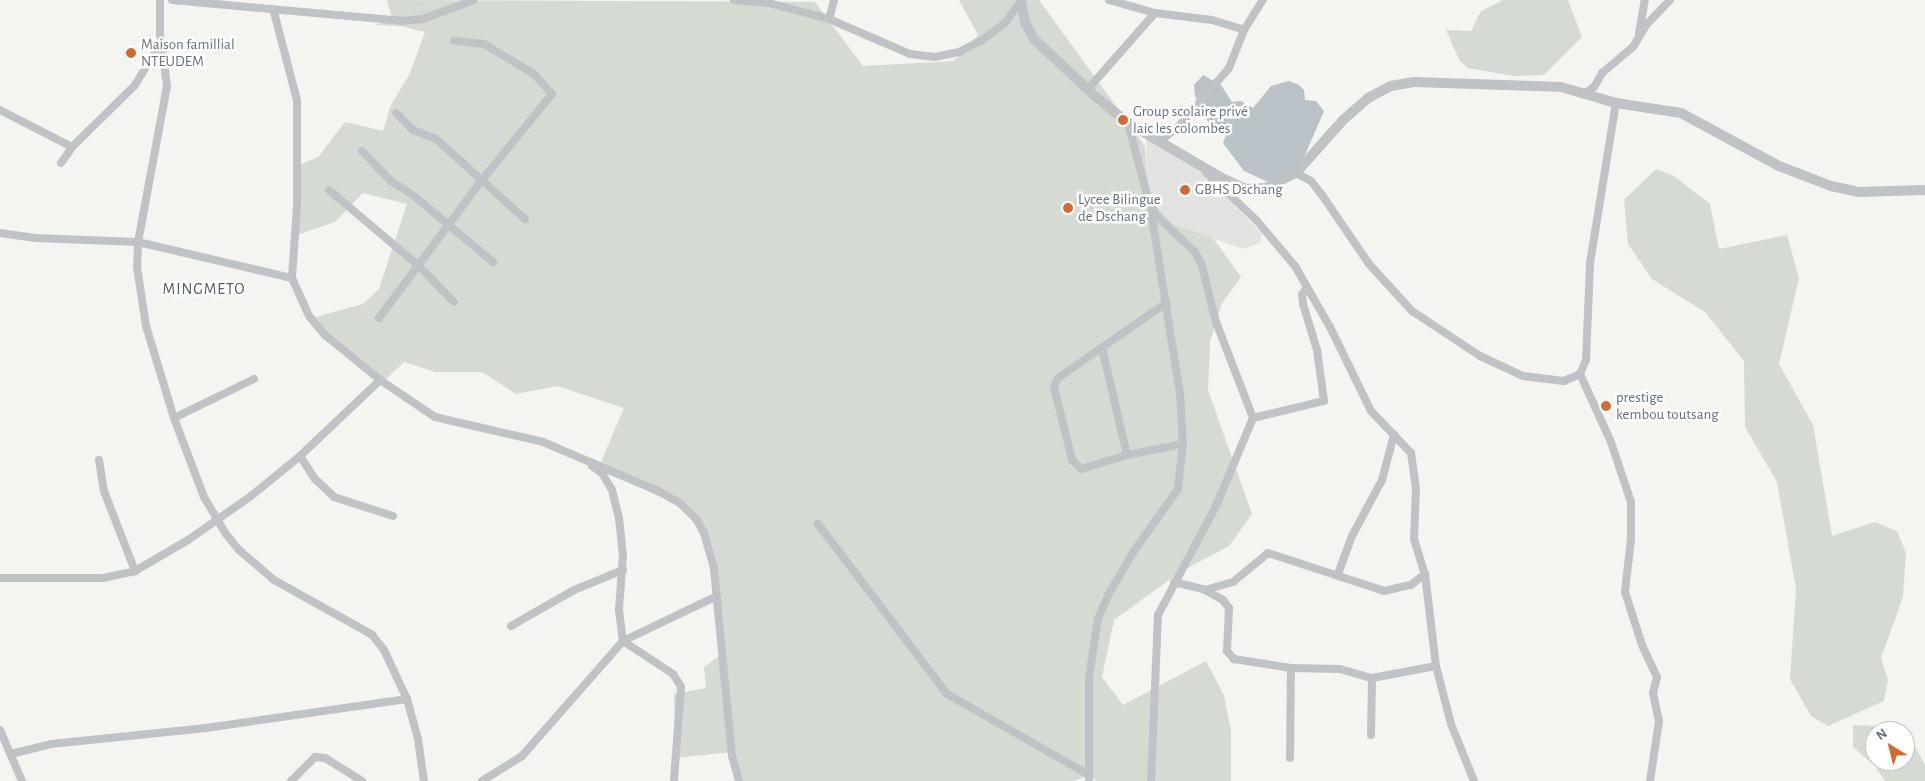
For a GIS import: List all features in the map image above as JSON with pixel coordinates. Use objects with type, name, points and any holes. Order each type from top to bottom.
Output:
[{"type":"street","points":[[160,0],[161,42],[166,86],[138,242],[137,267],[146,326],[174,418],[217,520],[240,550],[274,580],[372,636],[384,650],[406,699],[418,739],[424,781]]},
{"type":"street","points":[[172,0],[231,2],[274,12],[401,21],[423,19],[474,0]]},
{"type":"street","points":[[734,0],[768,3],[829,20],[910,54],[935,57],[959,52],[981,41],[1006,22],[1020,1]]},
{"type":"street","points":[[829,20],[834,0]]},
{"type":"street","points":[[1109,0],[1156,13],[1212,20],[1244,30]]},
{"type":"street","points":[[1160,142],[1182,123],[1229,68],[1244,30],[1263,0]]},
{"type":"street","points":[[1639,36],[1645,0]]},
{"type":"street","points":[[1584,94],[1594,87],[1602,73],[1633,47],[1639,36],[1670,0]]},
{"type":"street","points":[[1020,1],[1025,22],[1034,39],[1088,90],[1128,123],[1246,189],[1265,188],[1296,173],[1343,120],[1368,98],[1391,86],[1414,82],[1535,85],[1584,94],[1616,103],[1681,113],[1779,166],[1831,186],[1859,192],[1925,190]]},
{"type":"street","points":[[274,12],[297,100],[297,206],[292,278],[309,316],[325,334],[380,380],[435,417],[544,442],[658,491],[680,503],[697,520],[712,560],[732,748],[738,781]]},
{"type":"street","points":[[1088,90],[1156,13]]},
{"type":"street","points":[[379,318],[482,180],[552,94],[534,74],[484,44],[454,41]]},
{"type":"street","points":[[61,163],[72,147],[135,85],[161,42]]},
{"type":"street","points":[[1616,103],[1590,263],[1587,340],[1580,374],[1611,442],[1631,502],[1631,538],[1625,592],[1642,645],[1657,677],[1653,694],[1659,721],[1650,781]]},
{"type":"street","points":[[0,110],[72,147]]},
{"type":"street","points":[[396,113],[414,130],[436,139],[525,219]]},
{"type":"street","points":[[1089,778],[1090,677],[1098,619],[1108,594],[1134,552],[1178,489],[1183,444],[1180,394],[1149,202],[1128,123]]},
{"type":"street","points":[[362,151],[391,181],[449,224],[493,262]]},
{"type":"street","points":[[1194,160],[1270,235],[1307,287],[1371,411],[1411,453],[1414,463],[1414,540],[1425,574],[1436,666],[1451,724],[1474,781]]},
{"type":"street","points":[[1296,173],[1316,188],[1369,264],[1412,310],[1480,356],[1523,376],[1564,381],[1580,374]]},
{"type":"street","points":[[329,190],[419,266],[454,302]]},
{"type":"street","points":[[1149,202],[1168,228],[1195,252],[1202,266],[1216,322],[1253,418],[1216,506],[1158,615],[1151,781]]},
{"type":"street","points":[[0,233],[34,238],[138,242],[292,278]]},
{"type":"street","points":[[1253,418],[1324,401],[1317,350],[1303,304],[1302,295],[1307,287]]},
{"type":"street","points":[[1166,303],[1058,378],[1054,387],[1076,465],[1081,468],[1126,455],[1183,444]]},
{"type":"street","points":[[1102,348],[1126,455]]},
{"type":"street","points":[[174,418],[254,378]]},
{"type":"street","points":[[0,578],[103,578],[135,571],[217,520],[300,456],[380,380]]},
{"type":"street","points":[[1338,574],[1352,536],[1382,480],[1394,435]]},
{"type":"street","points":[[300,456],[315,479],[334,496],[393,516]]},
{"type":"street","points":[[99,460],[104,491],[135,571]]},
{"type":"street","points":[[584,460],[602,473],[612,490],[619,518],[622,570],[619,610],[623,641],[679,680],[682,710],[674,781]]},
{"type":"street","points":[[818,524],[947,694],[1089,778]]},
{"type":"street","points":[[1205,590],[1233,582],[1268,553],[1311,569],[1338,574],[1384,591],[1411,586],[1425,574]]},
{"type":"street","points":[[510,626],[592,582],[622,570]]},
{"type":"street","points":[[1174,582],[1205,590],[1223,600],[1229,608],[1227,651],[1234,659],[1291,668],[1340,669],[1372,678],[1436,666]]},
{"type":"street","points":[[482,781],[522,756],[623,641],[717,596]]},
{"type":"street","points":[[1290,758],[1291,668]]},
{"type":"street","points":[[1371,735],[1372,678]]},
{"type":"street","points":[[11,754],[51,744],[206,728],[406,699]]},
{"type":"street","points":[[0,730],[22,781]]},
{"type":"street","points":[[291,781],[315,757],[325,758],[362,781]]},
{"type":"shaded area","points":[[387,0],[815,2],[863,66],[954,61],[978,35],[959,0],[1039,0],[1145,146],[1147,178],[1153,202],[1173,224],[1213,238],[1241,277],[1222,303],[1210,342],[1208,390],[1252,514],[1229,546],[1180,572],[1114,620],[1102,677],[1123,705],[1206,661],[1224,695],[1231,732],[1231,781],[1096,781],[1089,775],[1074,781],[741,781],[732,752],[675,758],[674,694],[706,688],[704,667],[725,652],[719,604],[702,530],[681,504],[600,464],[624,408],[557,386],[516,394],[482,372],[435,372],[404,362],[384,381],[329,336],[312,318],[363,304],[379,289],[407,204],[363,193],[335,222],[297,235],[300,165],[318,157],[345,122],[383,131],[390,107],[410,73],[425,32],[400,26],[375,25],[392,18]]},
{"type":"shaded area","points":[[1503,0],[1568,0],[1582,37],[1544,75],[1513,76],[1468,68],[1459,60],[1446,30],[1471,31],[1481,11]]},
{"type":"shaded area","points":[[1203,75],[1221,85],[1232,102],[1241,101],[1253,108],[1271,86],[1289,81],[1299,85],[1304,90],[1305,100],[1316,101],[1324,111],[1302,162],[1280,180],[1266,181],[1244,171],[1223,143],[1227,132],[1215,129],[1205,118],[1195,96],[1194,85]]},
{"type":"shaded area","name":"GBHS Dschang","points":[[1146,139],[1193,163],[1262,234],[1260,243],[1243,249],[1173,224],[1153,201],[1147,178]]},
{"type":"shaded area","points":[[1656,169],[1674,176],[1710,204],[1719,249],[1787,235],[1799,278],[1779,364],[1813,425],[1832,536],[1875,522],[1897,531],[1906,553],[1903,597],[1881,658],[1888,680],[1884,701],[1828,726],[1811,716],[1790,679],[1796,589],[1777,482],[1745,427],[1744,361],[1705,312],[1652,279],[1628,244],[1624,200]]},
{"type":"shaded area","points":[[1853,725],[1865,726],[1865,757],[1853,747]]},
{"type":"shaded area","points":[[1915,746],[1925,765],[1925,781],[1885,781],[1878,771],[1915,771]]},
{"type":"place","name":"Maison famillial NTEUDEM","points":[[131,53]]},
{"type":"place","name":"Group scolaire privé laic les colombes","points":[[1123,120]]},
{"type":"place","name":"GBHS Dschang","points":[[1185,190]]},
{"type":"place","name":"Lycee Bilingue de Dschang","points":[[1068,208]]},
{"type":"place","name":"prestige kembou toutsang","points":[[1606,406]]},
{"type":"district","name":"MINGMETO","points":[[204,289]]}]
